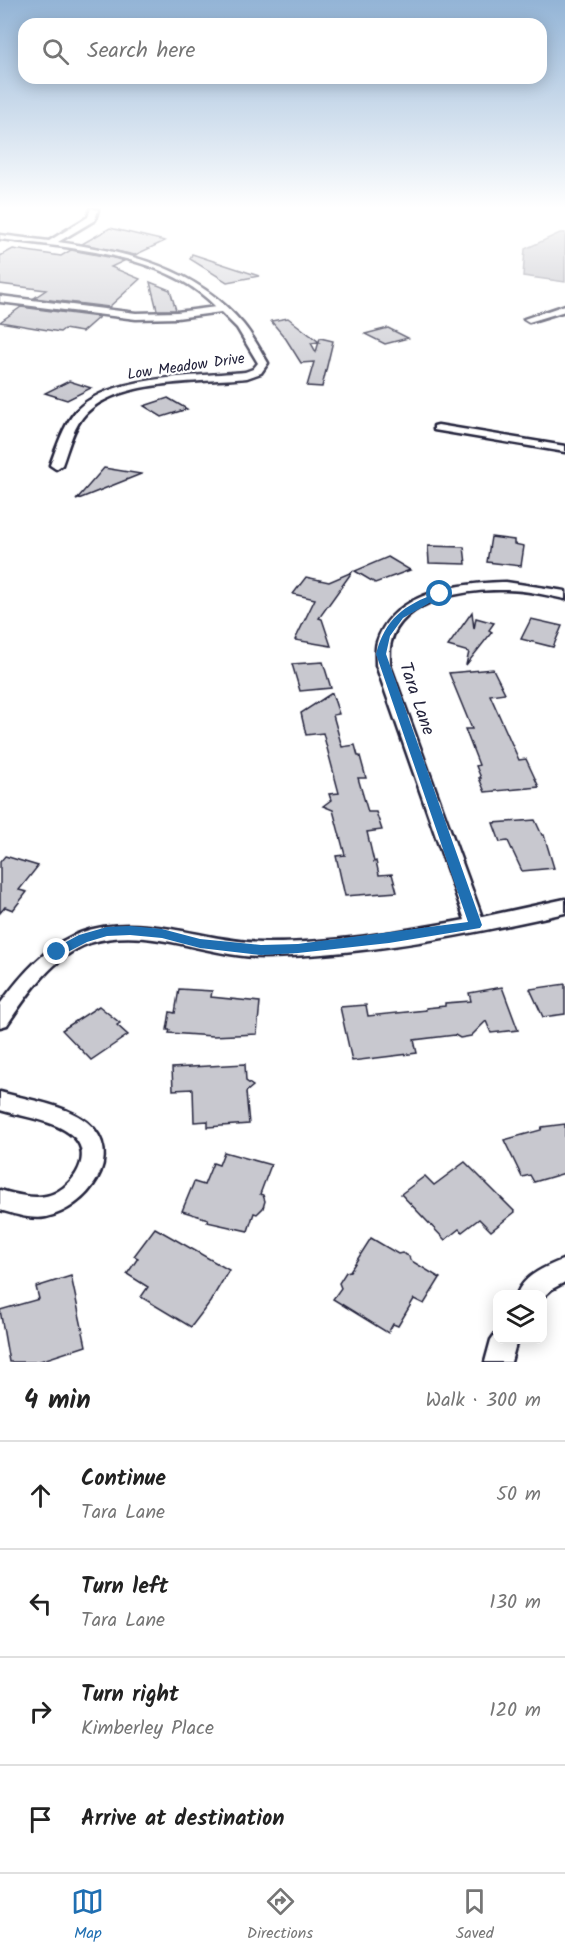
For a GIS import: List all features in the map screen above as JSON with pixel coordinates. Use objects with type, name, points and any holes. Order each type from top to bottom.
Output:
[{"type":"street","name":"Low Meadow Drive","points":[[56,465],[73,426],[85,409],[118,392],[144,384],[247,375],[257,371],[263,363],[255,346],[222,309],[191,282],[171,272]]},
{"type":"street","points":[[0,299],[136,316],[177,315],[222,309]]},
{"type":"street","points":[[529,319],[565,308]]},
{"type":"street","points":[[438,428],[565,449]]},
{"type":"street","name":"Tara Lane","points":[[476,925],[383,664],[382,646],[391,625],[400,616],[423,601],[440,594],[471,588],[503,586],[565,595]]},
{"type":"street","points":[[0,1019],[45,963],[57,952],[83,938],[107,932],[130,930],[162,934],[200,944],[261,950],[298,949],[476,925],[565,906]]},
{"type":"street","points":[[0,1101],[73,1124],[90,1141],[94,1160],[90,1173],[79,1187],[61,1202],[44,1207],[24,1207],[0,1200]]},
{"type":"street","points":[[533,1290],[543,1281],[565,1270]]},
{"type":"street","points":[[498,1362],[503,1344]]},
{"type":"shaded area","points":[[523,272],[565,272],[565,282],[523,276]]},
{"type":"building","points":[[0,272],[122,272],[140,279],[109,307],[34,298],[46,290],[0,284]]},
{"type":"building","points":[[210,272],[245,272],[259,276],[227,282]]},
{"type":"building","points":[[150,282],[170,290],[176,310],[157,310]]},
{"type":"building","points":[[21,307],[99,317],[82,332],[64,329],[60,332],[0,322]]},
{"type":"building","points":[[288,318],[319,342],[320,338],[333,341],[322,387],[307,386],[314,362],[301,363],[271,321]],"holes":[[[319,342],[316,352],[311,343]]]},
{"type":"building","points":[[388,328],[408,338],[385,344],[365,334]]},
{"type":"building","points":[[69,381],[91,388],[67,400],[45,393]]},
{"type":"building","points":[[168,398],[187,409],[162,417],[144,406]]},
{"type":"building","points":[[104,468],[141,474],[76,500]]},
{"type":"building","points":[[491,537],[514,540],[514,544],[524,546],[521,566],[487,562]]},
{"type":"building","points":[[428,546],[464,547],[466,564],[429,563]]},
{"type":"building","points":[[388,557],[410,570],[375,583],[355,571]]},
{"type":"building","points":[[352,572],[319,618],[322,619],[331,646],[295,640],[315,599],[293,594],[306,577],[329,582]]},
{"type":"building","points":[[472,612],[474,629],[476,618],[494,623],[489,630],[492,632],[466,665],[469,652],[448,646]]},
{"type":"building","points":[[531,619],[562,626],[553,647],[521,639]]},
{"type":"building","points":[[323,662],[331,688],[300,691],[292,664]]},
{"type":"building","points":[[493,669],[505,693],[490,695],[519,760],[526,759],[539,787],[485,792],[479,778],[481,778],[476,766],[479,765],[465,729],[472,729],[449,673]]},
{"type":"building","points":[[332,693],[339,714],[333,715],[342,747],[355,745],[366,778],[358,778],[368,812],[376,812],[382,830],[367,832],[374,862],[376,861],[379,875],[392,874],[397,892],[345,896],[336,856],[345,855],[333,810],[323,806],[331,800],[329,794],[339,793],[323,733],[306,735],[301,713]]},
{"type":"building","points":[[535,820],[544,835],[554,868],[522,871],[508,841],[500,842],[493,823]]},
{"type":"building","points":[[5,856],[38,866],[19,890],[27,892],[13,910],[5,907],[0,913],[0,862]]},
{"type":"building","points":[[565,984],[565,1014],[543,1017],[530,989]]},
{"type":"building","points":[[502,987],[518,1030],[491,1033],[486,1021],[471,1036],[460,1038],[455,1035],[414,1040],[417,1053],[352,1061],[340,1007],[366,1005],[368,1016],[426,1010],[426,1008],[445,1006],[445,1003],[471,1001],[469,993]]},
{"type":"building","points":[[179,989],[212,991],[211,997],[260,1002],[257,1034],[213,1036],[169,1033],[170,1030],[167,1030],[170,1012],[175,1013]]},
{"type":"building","points":[[99,1006],[120,1023],[117,1025],[128,1035],[91,1060],[62,1030]]},
{"type":"building","points":[[245,1064],[246,1081],[253,1086],[246,1092],[249,1124],[208,1127],[208,1121],[194,1122],[193,1089],[173,1090],[172,1068]]},
{"type":"building","points":[[565,1124],[565,1173],[534,1182],[530,1175],[522,1177],[504,1140],[541,1130],[542,1127]]},
{"type":"building","points":[[224,1152],[271,1165],[260,1194],[263,1195],[265,1201],[263,1208],[257,1214],[254,1213],[248,1231],[207,1222],[208,1219],[182,1211],[194,1182],[204,1185],[213,1163],[219,1165]]},
{"type":"building","points":[[465,1162],[515,1212],[491,1231],[479,1219],[462,1232],[459,1229],[445,1240],[401,1194],[425,1176],[434,1185]]},
{"type":"building","points":[[155,1228],[229,1270],[210,1302],[191,1327],[141,1297],[148,1287],[127,1274],[138,1258],[134,1256]]},
{"type":"building","points":[[371,1238],[398,1254],[409,1256],[410,1260],[440,1278],[424,1304],[414,1299],[398,1326],[393,1324],[388,1333],[333,1299],[341,1288],[339,1283],[346,1272],[350,1271]]},
{"type":"building","points":[[71,1276],[86,1346],[37,1362],[9,1362],[0,1310],[39,1299],[36,1287]]},
{"type":"route","points":[[57,952],[83,938],[107,932],[130,930],[162,934],[200,944],[261,950],[298,949],[476,925],[381,654],[385,636],[391,625],[412,607],[440,594]]}]
